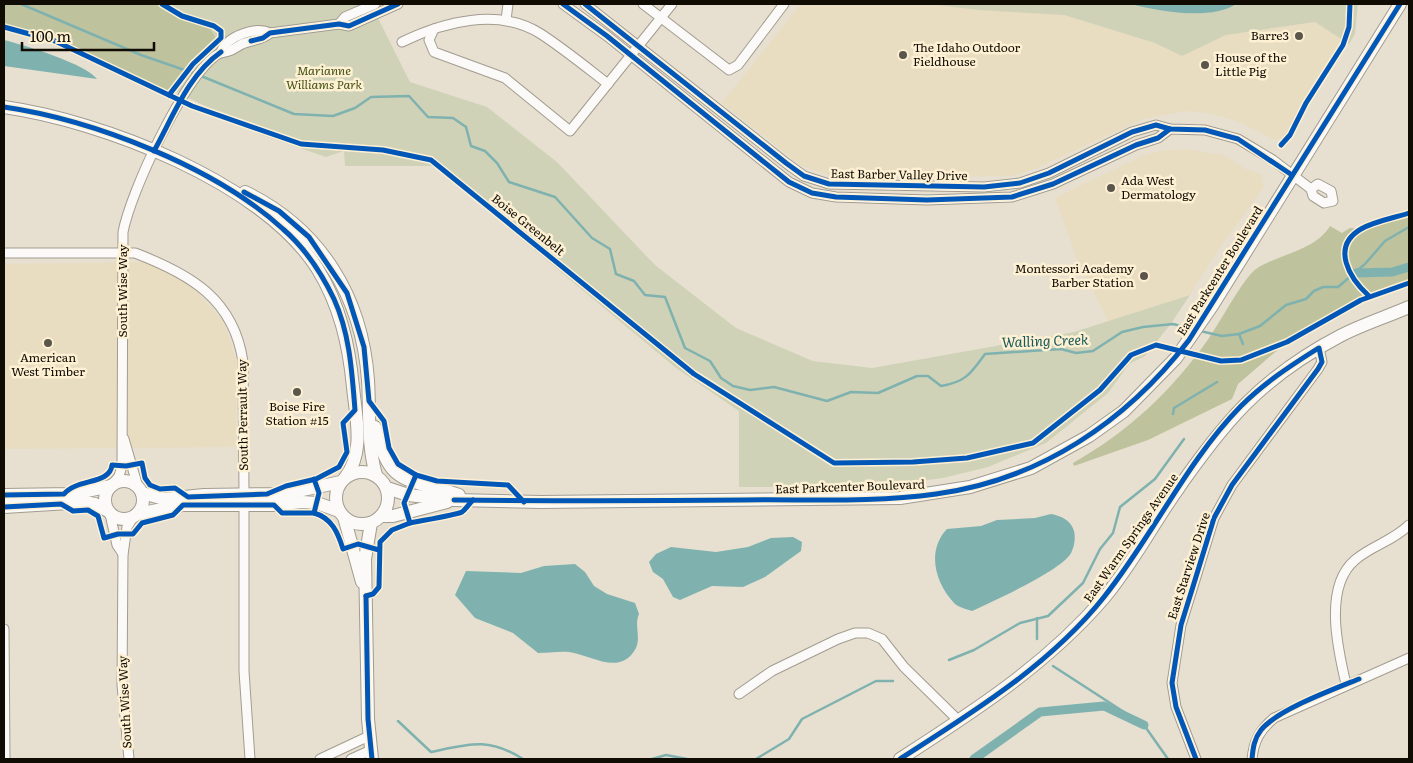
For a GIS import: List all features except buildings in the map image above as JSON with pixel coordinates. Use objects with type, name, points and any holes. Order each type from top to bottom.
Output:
[{"type":"street","points":[[339,24],[345,16],[375,4]]},
{"type":"street","points":[[154,151],[199,72],[221,52],[263,38],[270,33],[339,24],[349,26],[398,4]]},
{"type":"street","points":[[506,20],[508,4]]},
{"type":"street","name":"East Barber Valley Drive","points":[[563,4],[631,55],[789,182],[812,193],[831,196],[927,200],[1012,197],[1053,184],[1136,145],[1158,138],[1170,129]]},
{"type":"street","name":"East Barber Valley Drive","points":[[586,4],[786,163],[804,176],[829,184],[984,187],[1020,183],[1049,173],[1132,132],[1156,125],[1170,129],[1205,130],[1238,139],[1311,188]]},
{"type":"street","points":[[643,4],[729,70],[738,66],[784,4]]},
{"type":"street","points":[[434,29],[429,40],[434,52],[505,78],[570,132],[672,4]]},
{"type":"street","name":"East Parkcenter Boulevard","points":[[387,488],[408,495],[454,500],[541,502],[900,498],[937,494],[1011,475],[1062,452],[1124,411],[1153,383],[1178,354],[1212,306],[1292,174],[1400,4]]},
{"type":"street","points":[[402,42],[434,29],[467,21],[506,20],[539,33],[608,84]]},
{"type":"street","points":[[4,107],[88,126],[154,151],[279,210],[309,236],[347,293],[364,347],[369,400],[370,448],[376,475],[387,488],[388,503],[376,520],[366,550],[369,736],[371,755],[351,759]]},
{"type":"street","name":"South Wise Way","points":[[111,486],[119,476],[122,466],[123,253],[126,217],[133,194],[154,151]]},
{"type":"street","points":[[207,176],[231,190],[284,229],[308,255],[335,301],[345,333],[352,366],[358,443],[356,459],[336,496],[366,596]]},
{"type":"street","name":"South Perrault Way","points":[[4,253],[135,253],[192,281],[214,298],[232,323],[240,345],[243,362],[244,671],[250,759]]},
{"type":"street","name":"East Warm Springs Avenue","points":[[900,759],[959,721],[1010,684],[1073,632],[1105,597],[1195,464],[1225,424],[1255,393],[1279,374],[1341,335],[1409,307]]},
{"type":"street","name":"East Starview Drive","points":[[1196,759],[1176,707],[1172,683],[1181,624],[1218,510],[1243,469],[1318,370],[1322,362],[1319,348]]},
{"type":"street","points":[[369,400],[380,450],[392,470],[412,484],[442,490],[473,500]]},
{"type":"street","name":"South Wise Way","points":[[123,437],[140,490]]},
{"type":"street","points":[[4,507],[85,502],[95,504],[123,520],[136,515],[183,505],[283,494],[343,480],[360,471],[376,475]]},
{"type":"street","points":[[4,495],[72,494],[111,486],[124,481],[140,490],[164,499],[244,499],[317,503],[342,514],[356,524],[376,520]]},
{"type":"street","points":[[109,513],[104,497],[111,486]]},
{"type":"street","points":[[136,515],[143,503],[140,490]]},
{"type":"street","name":"East Parkcenter Boulevard","points":[[376,520],[454,500]]},
{"type":"street","name":"South Wise Way","points":[[109,513],[117,545],[123,554]]},
{"type":"street","name":"South Wise Way","points":[[128,759],[122,685],[123,554],[127,527],[136,515]]},
{"type":"street","points":[[1346,684],[1335,623],[1340,586],[1346,570],[1354,560],[1388,542],[1409,525]]},
{"type":"street","points":[[4,629],[6,759]]},
{"type":"street","points":[[739,694],[772,671],[838,639],[855,633],[868,633],[882,639],[904,667],[959,721]]},
{"type":"street","points":[[1252,759],[1255,740],[1262,729],[1274,718],[1346,684],[1409,658]]},
{"type":"street","points":[[320,759],[369,736]]},
{"type":"shaded area","points":[[801,4],[946,4],[1064,15],[1155,43],[1182,56],[1226,35],[1315,22],[1343,40],[1305,101],[1286,138],[1276,140],[1234,120],[1207,113],[1186,111],[1143,119],[1032,170],[1011,176],[835,177],[802,166],[722,103]]},
{"type":"shaded area","points":[[1187,149],[1226,156],[1245,169],[1261,174],[1264,187],[1213,257],[1190,295],[1108,321],[1076,256],[1055,198],[1142,156],[1160,151]]},
{"type":"shaded area","points":[[154,262],[194,289],[224,322],[236,360],[236,447],[4,449],[4,264]]},
{"type":"green space","name":"Marianne Williams Park","points":[[4,4],[384,4],[374,10],[410,82],[487,107],[557,162],[655,265],[736,328],[813,361],[872,368],[1074,332],[1190,295],[1170,325],[1145,356],[1129,364],[1108,393],[1046,443],[988,467],[943,478],[913,482],[852,484],[852,487],[739,487],[739,411],[676,368],[434,166],[345,166],[344,151],[326,157],[262,135]]},
{"type":"green space","points":[[4,4],[162,4],[182,16],[208,25],[218,42],[193,64],[169,95],[55,41],[4,27]]},
{"type":"green space","points":[[929,4],[1358,4],[1355,34],[1349,44],[1315,22],[1226,35],[1182,56],[1155,43],[1064,15],[978,10]]},
{"type":"green space","points":[[1409,213],[1409,283],[1361,300],[1287,342],[1238,384],[1232,399],[1148,440],[1074,466],[1073,463],[1131,424],[1165,392],[1195,357],[1245,281],[1256,269],[1306,247],[1330,226],[1342,233],[1350,228],[1362,229]]},
{"type":"water","points":[[1130,4],[1236,4],[1213,12],[1184,13]]},
{"type":"water","points":[[4,40],[68,61],[91,73],[97,79],[4,66]]},
{"type":"water","points":[[1051,514],[1065,519],[1071,524],[1075,534],[1072,551],[1062,563],[1024,586],[972,611],[954,603],[942,585],[938,575],[935,556],[941,537],[947,529],[981,526],[997,520],[1035,518]]},
{"type":"water","points":[[793,537],[802,542],[801,551],[765,577],[743,587],[712,586],[680,600],[673,597],[663,579],[653,572],[649,562],[656,554],[671,547],[716,552],[748,547],[771,538]]},
{"type":"water","points":[[575,564],[585,572],[594,586],[607,594],[635,603],[639,614],[637,622],[638,640],[636,648],[630,657],[614,663],[569,652],[538,653],[513,633],[475,618],[455,595],[466,571],[521,573],[544,566]]},
{"type":"waterway","name":"Walling Creek","points":[[21,4],[141,55],[196,74]]},
{"type":"waterway","name":"Walling Creek","points":[[201,76],[294,114],[333,116],[355,108],[371,97],[409,96],[428,117],[453,118],[466,127],[471,146],[485,151],[497,163],[509,182],[555,197],[592,238],[610,249],[616,274],[634,281],[645,295],[665,297],[685,348],[710,361],[721,378],[733,386],[750,390],[774,387],[827,401],[851,392],[878,393],[917,376],[928,376],[941,386],[956,382],[967,376],[985,354],[1061,349],[1076,353],[1093,351],[1122,332],[1143,327],[1173,324],[1192,329]]},
{"type":"waterway","name":"Walling Creek","points":[[1200,331],[1222,336],[1239,334],[1260,326],[1286,305],[1306,299],[1314,291],[1323,287],[1338,287],[1365,264],[1385,241],[1409,227]]},
{"type":"waterway","points":[[1356,273],[1392,272],[1409,267]]},
{"type":"waterway","points":[[1239,334],[1243,344]]},
{"type":"waterway","points":[[1173,414],[1174,408],[1217,382]]},
{"type":"waterway","points":[[949,660],[974,650],[1020,623],[1048,616],[1083,583],[1100,549],[1113,533],[1120,507],[1155,479],[1184,439]]},
{"type":"waterway","points":[[1037,618],[1037,639]]},
{"type":"waterway","points":[[1053,666],[1144,725],[1168,759]]},
{"type":"waterway","points":[[756,759],[789,739],[802,719],[876,681],[893,681]]},
{"type":"waterway","points":[[974,759],[1040,712],[1104,706],[1144,725]]},
{"type":"waterway","points":[[398,721],[431,752],[478,744],[499,748],[523,759]]},
{"type":"waterway","points":[[652,759],[666,755],[687,759]]},
{"type":"cycle path","points":[[162,4],[182,16],[214,26],[221,31],[221,38],[193,64],[169,95]]},
{"type":"cycle path","points":[[251,41],[263,38],[270,33],[339,24],[349,26],[398,4]]},
{"type":"cycle path","points":[[563,4],[607,36],[789,182],[812,193],[836,197],[927,200],[1012,197],[1053,184],[1136,145],[1158,138],[1170,129]]},
{"type":"cycle path","points":[[585,4],[786,163],[804,176],[829,184],[984,187],[1020,183],[1049,173],[1132,132],[1156,125],[1170,129],[1205,130],[1238,139],[1292,175]]},
{"type":"cycle path","points":[[1281,145],[1290,135],[1306,103],[1343,45],[1349,27],[1350,4]]},
{"type":"cycle path","points":[[454,500],[888,499],[936,494],[974,487],[1011,476],[1045,461],[1109,421],[1138,397],[1189,340],[1400,4]]},
{"type":"cycle path","name":"Boise Greenbelt","points":[[4,27],[55,41],[192,106],[301,144],[383,150],[431,160],[694,374],[834,463],[913,462],[967,458],[1033,443],[1100,390],[1131,355],[1156,345],[1221,361],[1241,360],[1287,342],[1361,300],[1409,283]]},
{"type":"cycle path","points":[[154,151],[190,84],[209,61],[221,52]]},
{"type":"cycle path","points":[[4,107],[39,113],[76,123],[152,150],[189,167],[223,186],[255,206],[283,229],[312,261],[334,299],[347,340],[355,410],[343,423],[347,452],[339,467],[316,479],[286,486],[267,494],[188,497],[175,488],[160,489],[150,485],[145,478],[142,463],[126,466],[112,465],[110,471],[105,476],[70,489],[64,494],[4,495]]},
{"type":"cycle path","points":[[244,192],[279,211],[309,237],[347,293],[364,347],[369,401],[384,421],[389,448],[398,464],[416,475],[437,481],[508,485],[524,502]]},
{"type":"cycle path","points":[[1369,296],[1355,281],[1350,272],[1346,263],[1346,245],[1352,236],[1366,226],[1409,213]]},
{"type":"cycle path","points":[[1196,759],[1176,707],[1172,683],[1181,625],[1214,518],[1232,485],[1318,369],[1322,362],[1319,348]]},
{"type":"cycle path","points":[[900,759],[955,724],[1009,686],[1035,666],[1083,622],[1122,574],[1186,475],[1221,428],[1241,406],[1268,382],[1317,349]]},
{"type":"cycle path","points":[[366,596],[373,594],[379,587],[380,542],[392,530],[410,523],[404,503],[416,475]]},
{"type":"cycle path","points":[[314,479],[319,493],[314,513],[330,522],[339,537],[343,549],[358,544],[379,550]]},
{"type":"cycle path","points":[[410,523],[462,512],[473,500]]},
{"type":"cycle path","points":[[4,507],[61,504],[73,511],[88,510],[98,516],[104,538],[118,534],[133,534],[142,523],[173,515],[183,505],[274,505],[282,513],[314,513]]},
{"type":"cycle path","points":[[366,596],[368,719],[372,759]]},
{"type":"cycle path","points":[[1252,759],[1253,747],[1257,737],[1269,722],[1292,708],[1359,679]]},
{"type":"place","name":"Barre3","points":[[1299,36]]},
{"type":"place","name":"The Idaho Outdoor Fieldhouse","points":[[903,55]]},
{"type":"place","name":"House of the Little Pig","points":[[1205,65]]},
{"type":"place","name":"Ada West Dermatology","points":[[1111,188]]},
{"type":"place","name":"Montessori Academy Barber Station","points":[[1144,276]]},
{"type":"place","name":"American West Timber","points":[[48,343]]},
{"type":"place","name":"Boise Fire Station #15","points":[[297,392]]}]
